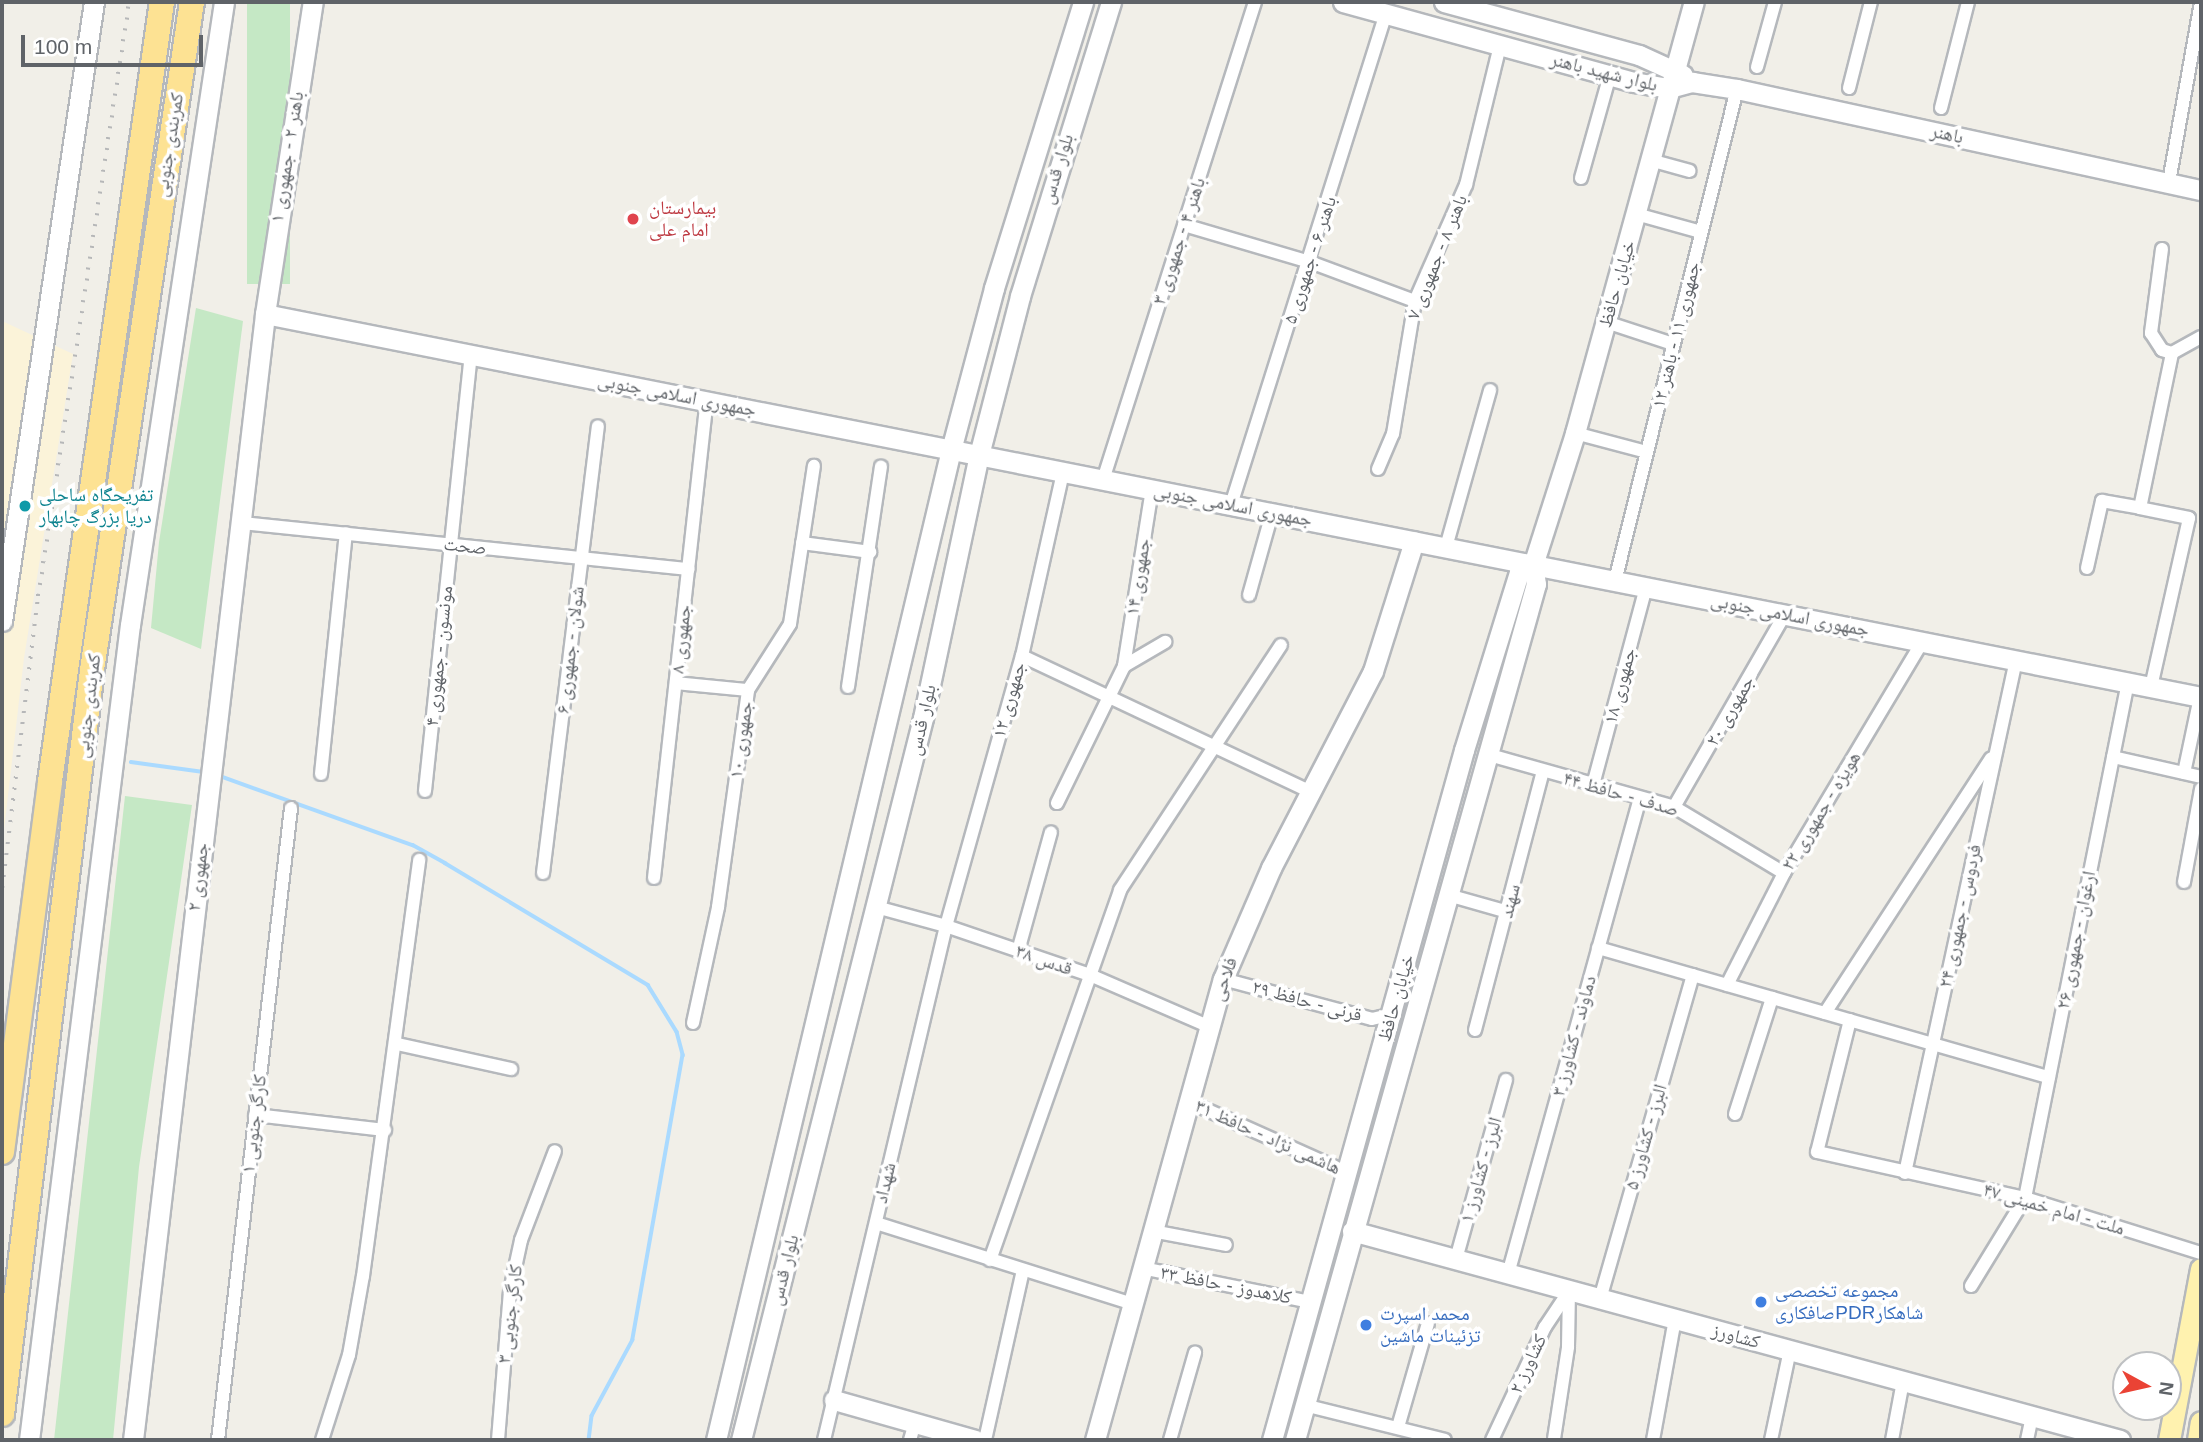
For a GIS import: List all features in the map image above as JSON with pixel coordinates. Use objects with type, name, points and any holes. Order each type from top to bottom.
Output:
[{"type":"highway","name":"کمربندی جنوبی","points":[[2,1152],[50,780],[162,2]]},
{"type":"highway","name":"کمربندی جنوبی","points":[[2,1414],[92,670],[192,2]]},
{"type":"main road","points":[[2,621],[94,2]]},
{"type":"main road","points":[[29,1440],[116,730],[172,327],[224,2]]},
{"type":"main road","name":"باهنر ۲ - جمهوری ۱","points":[[265,314],[313,2]]},
{"type":"main road","name":"بلوار قدس","points":[[716,1440],[951,450],[995,288],[1083,2]]},
{"type":"main road","name":"بلوار قدس","points":[[741,1440],[876,907],[979,455],[1020,296],[1111,2]]},
{"type":"main road","name":"بلوار شهید باهنر","points":[[1343,2],[1610,75],[1670,88],[1692,82]]},
{"type":"main road","name":"بلوار شهید باهنر","points":[[1444,2],[1675,68],[1692,82]]},
{"type":"main road","name":"خیابان حافظ","points":[[1295,1440],[1536,584],[1533,565],[1575,433],[1694,2]]},
{"type":"main road","name":"باهنر","points":[[1692,82],[1737,89],[2201,190]]},
{"type":"main road","points":[[995,288],[1020,296]]},
{"type":"main road","name":"جمهوری اسلامی جنوبی","points":[[265,314],[2200,697]]},
{"type":"main road","name":"جمهوری ۲","points":[[133,1440],[265,314]]},
{"type":"main road","name":"فلاحی","points":[[1095,1440],[1223,979],[1308,791],[1373,671],[1415,541]]},
{"type":"main road","name":"خیابان حافظ","points":[[1272,1440],[1390,1016],[1519,572],[1533,565]]},
{"type":"main road","points":[[808,1058],[836,1065]]},
{"type":"main road","points":[[1372,1082],[1394,1088]]},
{"type":"main road","name":"کشاورز","points":[[1352,1231],[2120,1440]]},
{"type":"main road","points":[[2169,1440],[2201,1269]]},
{"type":"main road","points":[[1296,1352],[1317,1358]]},
{"type":"main road","points":[[834,1400],[912,1432],[975,1440]]},
{"type":"main road","points":[[2198,1440],[2201,1422]]},
{"type":"street","name":"باهنر ۴ - جمهوری ۳","points":[[1103,480],[1255,2]]},
{"type":"street","points":[[1758,67],[1775,2]]},
{"type":"street","points":[[1849,88],[1871,2]]},
{"type":"street","points":[[1941,108],[1968,2]]},
{"type":"street","points":[[2169,183],[2201,2]]},
{"type":"street","name":"باهنر ۶ - جمهوری ۵","points":[[1231,505],[1310,262],[1386,13]]},
{"type":"street","name":"باهنر ۸ - جمهوری ۷","points":[[1378,469],[1393,434],[1415,301],[1466,185],[1500,45]]},
{"type":"street","points":[[1581,178],[1610,75]]},
{"type":"street","name":"جمهوری ۱۱ - باهنر ۱۲","points":[[1615,581],[1737,89]]},
{"type":"street","points":[[1650,160],[1690,171]]},
{"type":"street","points":[[1636,214],[1701,232]]},
{"type":"street","points":[[1184,225],[1310,262],[1415,301]]},
{"type":"street","points":[[2162,249],[2151,333],[2162,350],[2172,353],[2201,337]]},
{"type":"street","points":[[1606,322],[1673,344]]},
{"type":"street","points":[[2140,508],[2172,353]]},
{"type":"street","name":"مونسون - جمهوری ۴","points":[[425,791],[471,354]]},
{"type":"street","points":[[1446,547],[1490,390]]},
{"type":"street","name":"جمهوری ۸","points":[[654,878],[707,401]]},
{"type":"street","name":"شولان - جمهوری ۶","points":[[543,873],[598,426]]},
{"type":"street","points":[[1575,433],[1647,452]]},
{"type":"street","name":"جمهوری ۱۰","points":[[693,1023],[718,907],[748,690],[790,624],[814,466]]},
{"type":"street","points":[[848,687],[881,466]]},
{"type":"street","name":"جمهوری ۱۲","points":[[946,926],[1022,656],[1063,472]]},
{"type":"street","name":"جمهوری ۱۴","points":[[1124,666],[1152,489]]},
{"type":"street","points":[[2087,568],[2102,501],[2195,519],[2151,687]]},
{"type":"street","points":[[1249,595],[1272,513]]},
{"type":"street","name":"صحت","points":[[242,523],[689,569]]},
{"type":"street","points":[[321,774],[346,533]]},
{"type":"street","points":[[802,543],[870,552]]},
{"type":"street","name":"جمهوری ۱۸","points":[[1593,785],[1646,587]]},
{"type":"street","name":"جمهوری ۲۰","points":[[1674,807],[1785,614]]},
{"type":"street","points":[[1057,803],[1105,698],[1124,666],[1165,642]]},
{"type":"street","name":"هویزه - جمهوری ۲۲","points":[[1727,985],[1784,873],[1922,642]]},
{"type":"street","points":[[990,1260],[1120,890],[1281,645]]},
{"type":"street","points":[[1022,656],[1105,698],[1308,791]]},
{"type":"street","name":"فردوس - جمهوری ۲۴","points":[[1905,1173],[2016,660]]},
{"type":"street","name":"ارغوان - جمهوری ۲۶","points":[[2025,1198],[2128,682]]},
{"type":"street","points":[[676,683],[748,690]]},
{"type":"street","points":[[2184,773],[2200,697]]},
{"type":"street","points":[[1825,1013],[1996,751]]},
{"type":"street","name":"صدف - حافظ ۴۴","points":[[1486,754],[1674,807],[1784,873]]},
{"type":"street","points":[[2113,757],[2201,777]]},
{"type":"street","name":"سهند","points":[[1475,1030],[1543,771]]},
{"type":"street","points":[[2185,882],[2201,789]]},
{"type":"street","name":"دماوند - کشاورز ۳","points":[[1508,1274],[1640,798]]},
{"type":"street","name":"کارگر جنوبی ۱","points":[[218,1440],[291,808]]},
{"type":"street","points":[[1018,951],[1051,832]]},
{"type":"street","points":[[322,1440],[349,1355],[385,1130],[419,860]]},
{"type":"street","points":[[1448,895],[1508,912]]},
{"type":"street","name":"قدس ۳۸","points":[[876,907],[946,926],[1090,975],[1208,1026]]},
{"type":"street","name":"شهداد","points":[[824,1440],[946,926]]},
{"type":"street","points":[[1598,948],[2049,1077]]},
{"type":"street","name":"البرز - کشاورز ۵","points":[[1600,1299],[1693,975]]},
{"type":"street","name":"قرنی - حافظ ۲۹","points":[[1223,979],[1372,1019],[1390,1016]]},
{"type":"street","points":[[1735,1114],[1772,998]]},
{"type":"street","name":"ملت - امام خمینی ۴۷","points":[[1850,1020],[1817,1152],[2025,1198],[2201,1253]]},
{"type":"street","points":[[397,1044],[511,1069]]},
{"type":"street","name":"البرز - کشاورز ۱","points":[[1456,1259],[1506,1080]]},
{"type":"street","name":"هاشمی نژاد - حافظ ۳۱","points":[[1187,1101],[1348,1174]]},
{"type":"street","points":[[256,1115],[385,1130]]},
{"type":"street","name":"کارگر جنوبی ۳","points":[[498,1440],[510,1291],[521,1240],[555,1151]]},
{"type":"street","points":[[1971,1286],[2025,1198]]},
{"type":"street","points":[[876,1223],[1133,1304]]},
{"type":"street","points":[[1153,1231],[1226,1245]]},
{"type":"street","name":"کلاهدوز - حافظ ۳۳","points":[[1142,1269],[1310,1302]]},
{"type":"street","points":[[985,1440],[1023,1270]]},
{"type":"street","points":[[1555,1440],[1568,1347],[1569,1291]]},
{"type":"street","name":"کشاورز ۲","points":[[1492,1440],[1545,1327],[1569,1291]]},
{"type":"street","points":[[1653,1440],[1675,1319]]},
{"type":"street","points":[[1398,1427],[1428,1323]]},
{"type":"street","points":[[1771,1440],[1790,1350]]},
{"type":"street","points":[[1170,1440],[1195,1353]]},
{"type":"street","points":[[1892,1440],[1903,1381]]},
{"type":"street","points":[[1304,1405],[1445,1440]]},
{"type":"street","points":[[2027,1440],[2032,1416]]},
{"type":"green space","points":[[247,2],[290,2],[290,284],[247,284]]},
{"type":"green space","points":[[196,308],[243,321],[201,649],[151,628],[159,542]]},
{"type":"green space","points":[[125,796],[192,805],[139,1167],[113,1440],[54,1440]]},
{"type":"sand","name":"تفریحگاه ساحلی دریا بزرگ چابهار","points":[[2,321],[73,354],[24,658],[2,847]]},
{"type":"waterway","points":[[131,762],[203,772]]},
{"type":"waterway","points":[[217,775],[413,845],[648,985],[677,1032],[683,1055],[633,1340],[592,1416],[589,1440]]},
{"type":"railway","points":[[2,888],[38,596],[129,2]]},
{"type":"place","name":"بیمارستان امام علی","points":[[633,219]]},
{"type":"place","name":"تفریحگاه ساحلی دریا بزرگ چابهار","points":[[25,506]]},
{"type":"place","name":"مجموعه تخصصی صافکاریPDRشاهکار","points":[[1761,1302]]},
{"type":"place","name":"محمد اسپرت تزئینات ماشین","points":[[1366,1325]]}]
